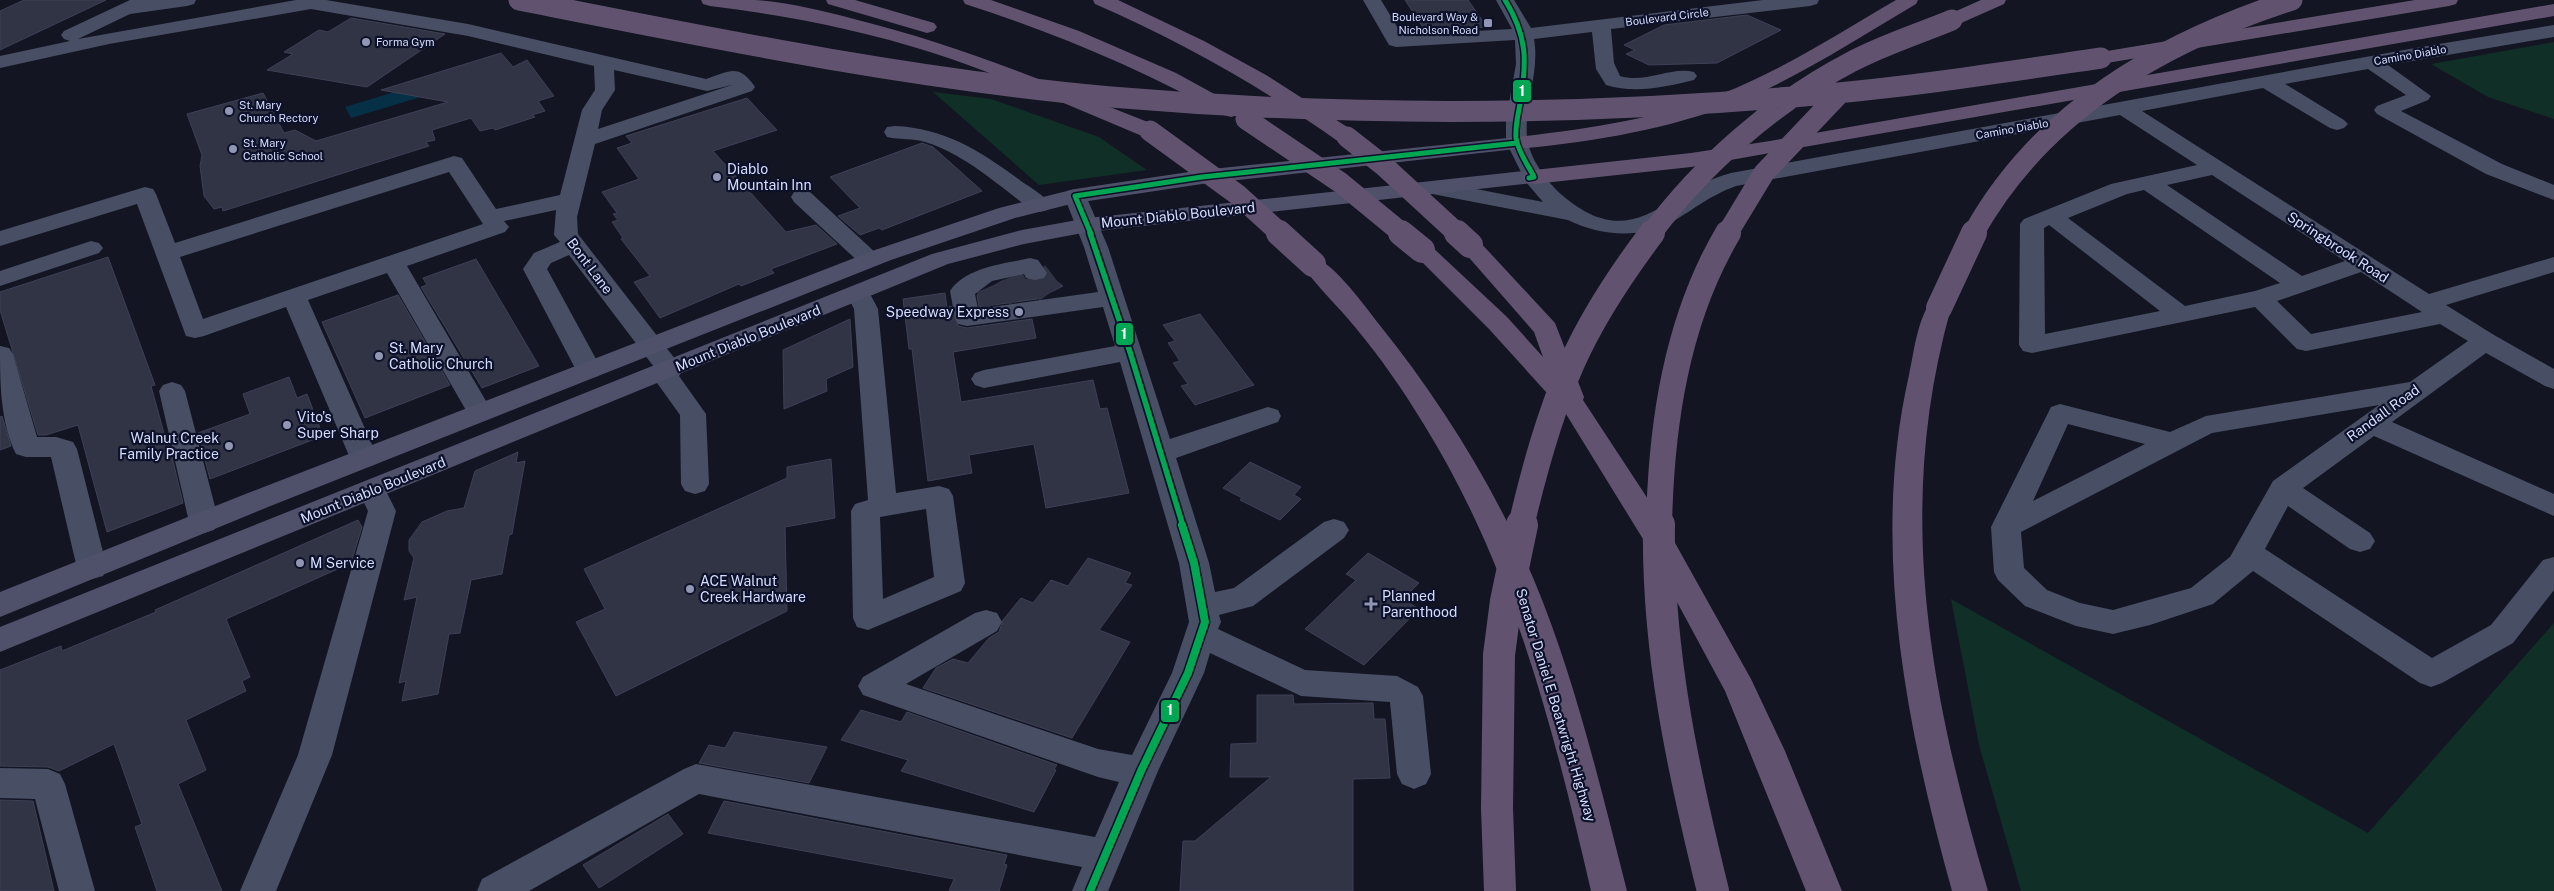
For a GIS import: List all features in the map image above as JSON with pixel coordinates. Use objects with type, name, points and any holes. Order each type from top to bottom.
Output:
[{"type":"highway","points":[[519,0],[800,55],[901,72],[1060,92],[1221,105],[1441,112],[1570,111],[1675,107],[1870,92],[1994,76],[2449,0]]},
{"type":"highway","points":[[710,0],[809,15],[920,43],[988,66],[1150,131]]},
{"type":"highway","name":"Senator Daniel E Boatwright Highway","points":[[835,0],[931,28],[1014,60],[1085,93],[1150,131],[1238,195],[1313,264],[1376,335],[1430,410],[1475,490],[1503,545],[1526,599],[1592,819],[1609,891]]},
{"type":"highway","points":[[972,0],[1111,50],[1178,81],[1246,119],[1341,183],[1422,250],[1498,324],[1575,408],[1656,533],[1711,631],[1768,751],[1824,891]]},
{"type":"highway","points":[[1102,0],[1169,29],[1219,55],[1300,104],[1384,166],[1470,245],[1546,329],[1575,408]]},
{"type":"highway","points":[[1517,143],[1566,138],[1635,127],[1728,99],[1772,78],[1909,0]]},
{"type":"highway","points":[[1500,891],[1497,774],[1500,646],[1519,532],[1546,434],[1579,347],[1616,282],[1644,243],[1688,188],[1735,143],[1785,104],[1836,70],[1996,0]]},
{"type":"highway","points":[[1970,891],[1941,786],[1928,719],[1918,650],[1908,550],[1909,461],[1913,420],[1920,382],[1940,308],[1962,255],[1984,215],[2019,166],[2067,118],[2134,70],[2180,44],[2231,22],[2292,0]]},
{"type":"highway","points":[[1534,177],[1691,160],[1779,146],[2465,24],[2554,10]]},
{"type":"highway","points":[[1713,891],[1686,786],[1666,666],[1660,601],[1657,500],[1666,412],[1683,334],[1705,271],[1723,235],[1772,160],[1812,118],[1855,80],[1901,48],[1952,20]]},
{"type":"main road","name":"Mount Diablo Boulevard","points":[[0,605],[364,458],[870,260],[1007,213],[1075,196],[1202,176],[1517,143]]},
{"type":"main road","name":"Mount Diablo Boulevard","points":[[0,640],[940,259],[1022,237],[1088,226],[1534,177]]},
{"type":"street","points":[[27,56],[145,0]]},
{"type":"street","points":[[126,9],[187,0]]},
{"type":"street","name":"Boulevard Circle","points":[[1372,0],[1396,40],[1525,34],[1601,25],[1737,4],[1810,0]]},
{"type":"street","points":[[1504,0],[1517,16],[1525,34],[1527,52],[1516,125],[1517,143]]},
{"type":"street","points":[[0,62],[109,38],[310,2],[468,30],[707,85],[735,76],[745,87],[585,140]]},
{"type":"street","points":[[1601,25],[1606,70],[1609,78],[1614,82],[1636,84],[1687,76]]},
{"type":"street","name":"Camino Diablo","points":[[1517,143],[1534,177],[1546,195],[1573,216],[1596,224],[1611,226],[1645,224],[1664,218],[1693,197],[1731,180],[2125,109],[2266,81],[2554,31]]},
{"type":"street","name":"Bont Lane","points":[[604,62],[605,90],[592,110],[566,217],[566,235],[652,345],[693,414],[695,484]]},
{"type":"street","points":[[2371,62],[2421,96],[2384,110],[2494,169],[2554,193]]},
{"type":"street","points":[[2266,81],[2337,124]]},
{"type":"street","name":"Springbrook Road","points":[[2125,109],[2485,341],[2554,380]]},
{"type":"street","points":[[895,132],[920,133],[957,147],[1040,205]]},
{"type":"street","points":[[0,239],[144,194],[195,330],[497,227],[454,162],[167,253]]},
{"type":"street","points":[[2215,168],[2119,189],[2032,224],[2032,345],[2260,298],[2364,263]]},
{"type":"street","points":[[2148,182],[2299,285]]},
{"type":"street","points":[[1435,188],[1473,194],[1573,216]]},
{"type":"street","points":[[1075,196],[1088,226],[1113,298],[1194,563],[1202,620],[1188,673],[1141,771],[1090,891]]},
{"type":"street","points":[[802,197],[870,260]]},
{"type":"street","points":[[490,217],[570,200]]},
{"type":"street","points":[[2052,217],[2181,314]]},
{"type":"street","points":[[574,245],[542,258],[535,269],[589,370]]},
{"type":"street","points":[[984,247],[998,285],[1023,304],[1055,299],[1113,298]]},
{"type":"street","points":[[0,279],[90,248]]},
{"type":"street","points":[[393,263],[480,413]]},
{"type":"street","points":[[2260,298],[2306,343],[2435,309],[2554,264]]},
{"type":"street","points":[[998,285],[1030,265],[1035,273]]},
{"type":"street","points":[[858,293],[866,309],[883,506]]},
{"type":"street","points":[[294,296],[364,458]]},
{"type":"street","name":"Randall Road","points":[[2283,488],[2415,390],[2485,341]]},
{"type":"street","points":[[984,379],[1130,352]]},
{"type":"street","points":[[0,354],[26,447],[56,446],[63,449],[92,568]]},
{"type":"street","points":[[2006,528],[2206,425],[2415,390]]},
{"type":"street","points":[[172,391],[204,522]]},
{"type":"street","points":[[2172,442],[2060,412],[2006,528],[2009,572],[2036,598],[2076,614],[2114,622],[2150,613],[2202,596],[2240,565],[2283,488],[2360,540]]},
{"type":"street","points":[[1160,453],[1268,416]]},
{"type":"street","points":[[2370,423],[2554,506]]},
{"type":"street","points":[[258,891],[314,755],[382,511],[372,490]]},
{"type":"street","points":[[939,496],[950,583],[868,618],[865,511],[883,506],[939,496]]},
{"type":"street","points":[[1202,620],[1242,598],[1334,530]]},
{"type":"street","points":[[2248,552],[2431,674],[2502,634],[2554,568]]},
{"type":"street","points":[[1202,620],[1301,683],[1397,689],[1407,696],[1414,774]]},
{"type":"street","points":[[986,622],[874,686],[1098,763],[1141,771]]},
{"type":"street","points":[[495,891],[696,780],[1105,856]]},
{"type":"street","points":[[0,783],[48,784],[77,891]]},
{"type":"green space","points":[[2554,42],[2554,119],[2488,97],[2431,64]]},
{"type":"green space","points":[[933,92],[991,99],[1099,137],[1147,170],[1039,185]]},
{"type":"green space","points":[[1951,599],[2368,833],[2554,623],[2554,891],[2021,891],[1979,745]]},
{"type":"water","points":[[414,86],[421,97],[351,118],[345,107]]},
{"type":"building","points":[[24,0],[106,0],[0,50],[0,11]]},
{"type":"building","points":[[1405,0],[1468,0],[1487,27],[1426,32]]},
{"type":"building","points":[[1747,15],[1781,30],[1717,63],[1649,65],[1626,54],[1635,50],[1624,45],[1664,25]]},
{"type":"building","name":"Forma Gym","points":[[351,18],[445,34],[367,87],[267,70],[293,54],[284,52],[319,30],[328,32]]},
{"type":"building","points":[[501,53],[513,67],[527,60],[554,96],[538,101],[545,111],[532,115],[535,117],[495,130],[493,128],[480,131],[471,118],[432,130],[435,140],[426,142],[429,146],[223,211],[222,207],[214,209],[204,196],[200,166],[202,155],[187,114],[263,93],[284,133],[295,130],[316,141],[448,102],[381,90]]},
{"type":"building","points":[[747,98],[777,130],[713,151],[786,232],[816,225],[837,244],[771,269],[774,273],[741,286],[739,284],[660,318],[634,282],[650,276],[621,239],[623,238],[612,222],[618,220],[613,214],[617,213],[602,192],[639,179],[617,148],[632,143],[626,136]]},
{"type":"building","points":[[922,143],[933,147],[982,191],[882,230],[879,228],[860,235],[838,216],[860,208],[830,177]]},
{"type":"building","points":[[108,257],[155,385],[151,386],[167,444],[169,444],[183,503],[107,532],[78,425],[46,435],[38,435],[0,310],[0,292]]},
{"type":"building","points":[[476,259],[539,366],[482,388],[421,287],[427,285],[423,278]]},
{"type":"building","points":[[1048,275],[1063,286],[1037,299],[979,307],[977,295],[1002,281],[1015,278],[1020,281],[1024,279],[1035,282],[1044,280]]},
{"type":"building","points":[[945,293],[947,308],[951,306],[958,326],[967,328],[1032,319],[1036,338],[953,352],[961,402],[1093,380],[1100,409],[1107,408],[1129,493],[1046,508],[1034,444],[969,455],[972,473],[928,481],[912,349],[909,349],[903,299]]},
{"type":"building","name":"St. Mary Catholic Church","points":[[398,295],[450,385],[365,418],[322,322]]},
{"type":"building","points":[[1200,314],[1254,385],[1195,405],[1181,386],[1188,384],[1173,363],[1180,361],[1168,343],[1175,341],[1163,325]]},
{"type":"building","points":[[850,319],[853,367],[826,379],[827,391],[784,409],[783,350]]},
{"type":"building","points":[[289,377],[297,398],[307,394],[323,436],[210,479],[198,433],[250,414],[243,394]]},
{"type":"building","points":[[2,416],[11,446],[0,450],[0,417]]},
{"type":"building","points":[[518,452],[516,463],[525,461],[512,534],[509,535],[502,574],[471,580],[460,633],[449,634],[438,694],[402,701],[406,681],[399,683],[417,597],[404,600],[414,558],[409,551],[409,540],[422,522],[447,511],[464,508],[475,471]]},
{"type":"building","name":"ACE Walnut Creek Hardware","points":[[831,459],[835,518],[785,527],[787,611],[616,696],[576,622],[605,609],[584,569],[787,478],[787,467]]},
{"type":"building","points":[[1250,462],[1301,487],[1294,495],[1301,499],[1280,520],[1240,500],[1242,498],[1223,488]]},
{"type":"building","points":[[358,520],[362,527],[351,563],[226,619],[250,677],[242,681],[246,691],[186,720],[206,770],[178,784],[222,891],[157,891],[135,827],[142,824],[114,744],[59,771],[48,767],[0,766],[0,670],[61,646],[62,651],[156,612],[155,610]]},
{"type":"building","name":"Planned Parenthood","points":[[1368,553],[1419,583],[1403,599],[1419,609],[1364,665],[1305,629],[1356,580],[1346,574]]},
{"type":"building","points":[[1088,558],[1131,573],[1125,583],[1132,585],[1099,630],[1130,642],[1072,738],[923,688],[936,668],[953,659],[968,663],[989,638],[999,632],[1003,620],[1021,598],[1033,603],[1051,580],[1068,586]]},
{"type":"building","points":[[1257,695],[1293,695],[1294,704],[1373,703],[1374,719],[1385,719],[1390,778],[1353,779],[1353,891],[1180,891],[1183,841],[1195,841],[1271,777],[1230,777],[1231,744],[1257,743]]},
{"type":"building","points":[[861,710],[901,722],[907,712],[1057,765],[1054,769],[1056,770],[1034,812],[901,771],[908,760],[841,740]]},
{"type":"building","points":[[734,732],[827,747],[809,783],[699,763],[709,745],[725,748]]},
{"type":"building","points":[[0,800],[33,801],[54,891],[0,891]]},
{"type":"building","points":[[724,801],[1007,855],[1004,864],[1007,865],[999,891],[949,891],[954,879],[708,833]]},
{"type":"building","points":[[668,814],[683,834],[599,888],[583,865]]},
{"type":"tunnel","points":[[1035,273],[1050,293]]},
{"type":"tunnel","points":[[1010,277],[1021,299]]},
{"type":"tunnel","points":[[989,287],[996,304]]},
{"type":"transit line","name":"1","points":[[1505,0],[1519,26],[1525,50],[1524,75],[1516,138],[1534,177],[1529,178]]},
{"type":"transit line","name":"1","points":[[1090,891],[1141,771],[1188,673],[1205,622],[1194,563],[1130,352],[1096,247],[1075,196],[1202,177],[1517,143]]},
{"type":"place","name":"Boulevard Way & Nicholson Road","points":[[1488,23]]},
{"type":"place","name":"Forma Gym","points":[[366,42]]},
{"type":"place","name":"St. Mary Church Rectory","points":[[229,111]]},
{"type":"place","name":"St. Mary Catholic School","points":[[233,149]]},
{"type":"place","name":"Diablo Mountain Inn","points":[[717,177]]},
{"type":"place","name":"Speedway Express","points":[[1019,312]]},
{"type":"place","name":"St. Mary Catholic Church","points":[[379,356]]},
{"type":"place","name":"Vito's Super Sharp","points":[[287,425]]},
{"type":"place","name":"Walnut Creek Family Practice","points":[[229,446]]},
{"type":"place","name":"M Service","points":[[300,563]]},
{"type":"place","name":"ACE Walnut Creek Hardware","points":[[690,589]]},
{"type":"place","name":"Planned Parenthood","points":[[1371,604]]}]
